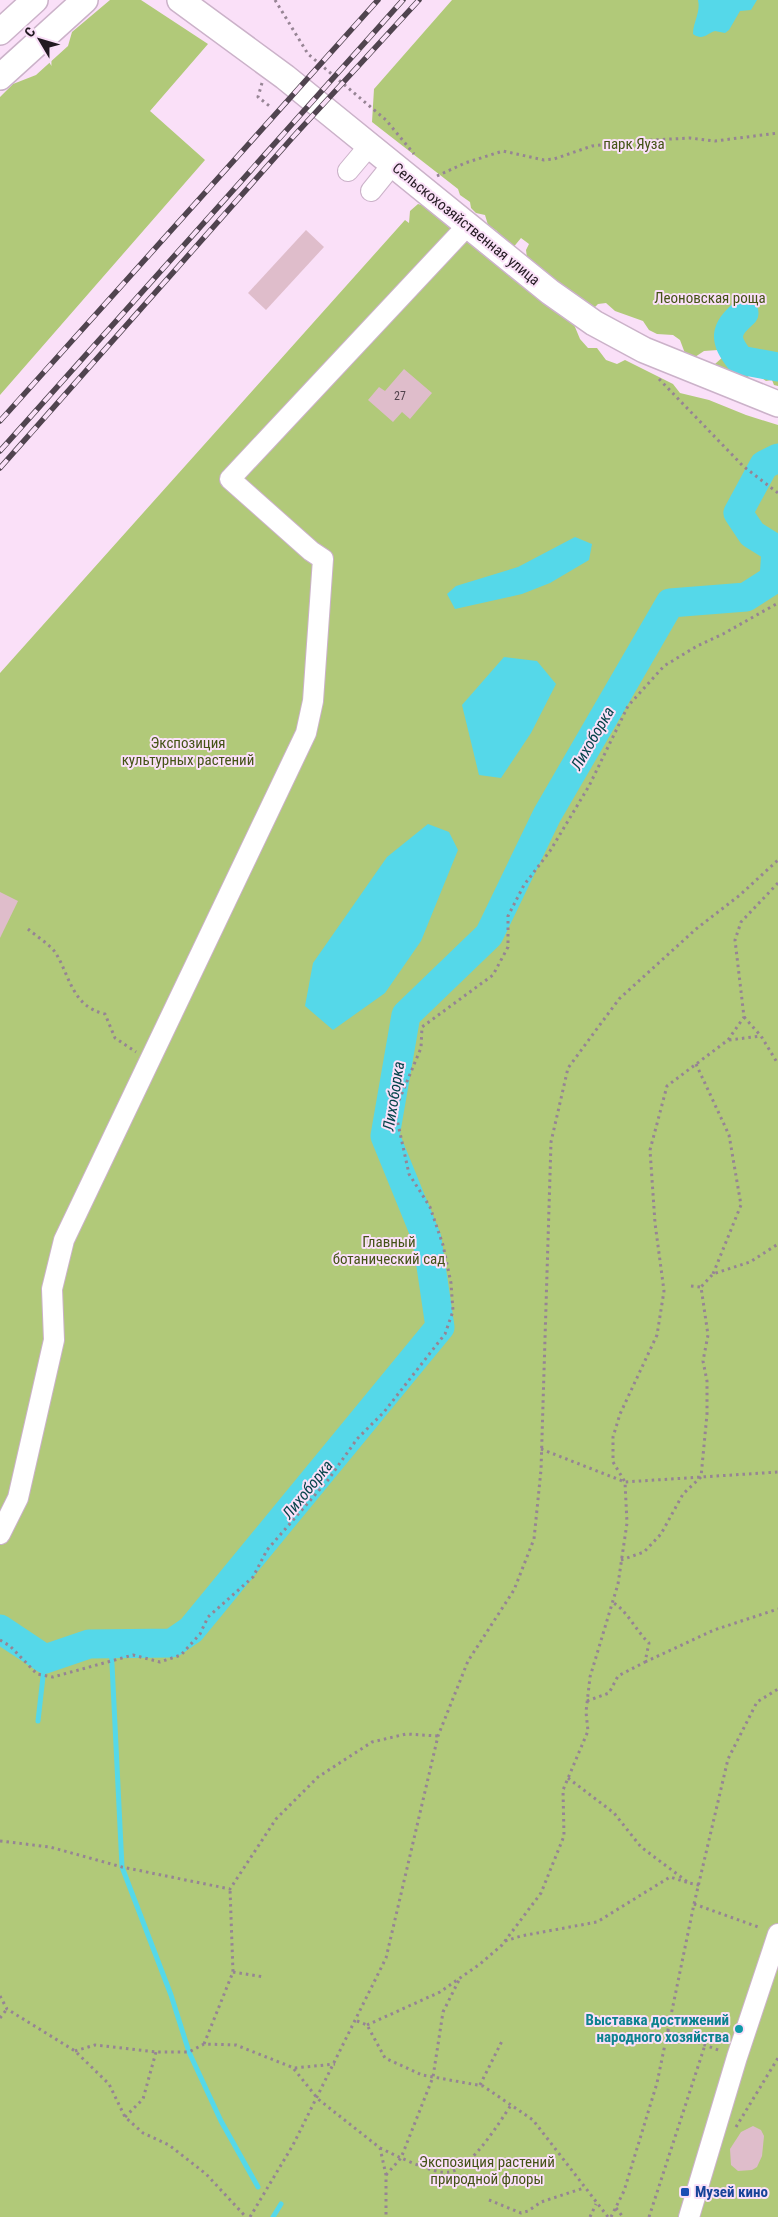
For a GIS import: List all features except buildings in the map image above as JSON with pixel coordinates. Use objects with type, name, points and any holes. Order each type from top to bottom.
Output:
[{"type":"main road","points":[[0,15],[18,0]]},
{"type":"main road","points":[[0,32],[35,0]]},
{"type":"main road","points":[[0,63],[73,0]]},
{"type":"main road","points":[[0,77],[85,0]]},
{"type":"main road","name":"Сельскохозяйственная улица","points":[[180,0],[285,77],[467,226],[550,292],[594,324],[644,350],[778,404]]},
{"type":"street","points":[[348,171],[369,146]]},
{"type":"street","points":[[371,191],[392,165]]},
{"type":"street","points":[[0,1534],[18,1498],[54,1340],[52,1289],[64,1240],[306,733],[313,701],[323,559],[311,552],[230,479],[467,226]]},
{"type":"street","points":[[689,2217],[772,1932]]},
{"type":"path","points":[[275,0],[308,54],[386,120],[405,141],[419,161]]},
{"type":"path","points":[[258,97],[272,108]]},
{"type":"path","points":[[429,172],[435,177],[465,163],[503,152],[544,160],[554,159],[592,146],[634,141],[690,138],[715,141],[778,133]]},
{"type":"path","points":[[656,376],[743,466],[778,493]]},
{"type":"path","points":[[0,1640],[10,1646],[37,1674],[53,1677],[133,1655],[160,1662],[181,1655],[200,1634],[208,1617],[253,1577],[267,1550],[328,1480],[357,1439],[384,1412],[429,1356],[445,1334],[453,1311],[451,1283],[443,1245],[430,1207],[409,1174],[395,1110],[421,1048],[422,1026],[493,976],[508,947],[508,916],[524,886],[550,851],[589,786],[628,706],[664,666],[697,646],[723,634],[778,603]]},
{"type":"path","points":[[250,2217],[318,2099],[386,1958],[438,1736],[468,1661],[514,1590],[534,1539],[541,1449],[551,1142],[568,1068],[619,999],[696,929],[740,896],[778,860]]},
{"type":"path","points":[[778,883],[741,922],[735,940],[744,1018],[761,1036],[778,1064]]},
{"type":"path","points":[[28,930],[54,951],[72,991],[96,1012],[104,1014],[115,1038],[149,1060]]},
{"type":"path","points":[[367,2025],[440,1992],[480,1964],[505,1942],[541,1893],[564,1836],[563,1790],[588,1732],[587,1701],[590,1678],[618,1584],[626,1523],[625,1482],[614,1462],[613,1437],[620,1414],[657,1335],[664,1291],[655,1223],[650,1150],[667,1086],[728,1040],[744,1018]]},
{"type":"path","points":[[728,1040],[761,1036]]},
{"type":"path","points":[[696,1064],[729,1135],[741,1205],[713,1274],[701,1287]]},
{"type":"path","points":[[713,1274],[750,1262],[778,1244]]},
{"type":"path","points":[[691,1286],[701,1287]]},
{"type":"path","points":[[621,1560],[644,1552],[661,1534],[683,1494],[701,1477],[707,1414],[707,1381],[703,1361],[708,1335],[701,1287]]},
{"type":"path","points":[[541,1449],[625,1482],[701,1477],[716,1478],[778,1472]]},
{"type":"path","points":[[612,1602],[617,1605],[649,1643],[646,1662]]},
{"type":"path","points":[[587,1701],[609,1692],[618,1676],[646,1662],[714,1630],[778,1609]]},
{"type":"path","points":[[357,2021],[367,2025],[385,2058],[422,2075],[480,2086],[533,2120],[596,2204],[610,2217],[624,2191],[656,2083],[694,1904],[728,1759],[757,1702],[778,1689]]},
{"type":"path","points":[[204,2044],[233,1972],[230,1889],[276,1819],[318,1777],[372,1742],[406,1734],[438,1736]]},
{"type":"path","points":[[568,1778],[614,1813],[641,1847],[689,1883]]},
{"type":"path","points":[[0,1841],[50,1847],[122,1867],[230,1889]]},
{"type":"path","points":[[505,1942],[521,1936],[597,1922],[670,1877],[699,1885]]},
{"type":"path","points":[[694,1904],[772,1932]]},
{"type":"path","points":[[233,1972],[264,1977]]},
{"type":"path","points":[[386,2175],[401,2158],[432,2077],[443,2012],[460,1978]]},
{"type":"path","points":[[0,1996],[8,2009],[75,2051],[109,2084],[125,2116],[142,2132],[169,2145],[206,2174],[246,2217]]},
{"type":"path","points":[[0,2018],[8,2009]]},
{"type":"path","points":[[667,2031],[726,2053]]},
{"type":"path","points":[[480,2086],[502,2041]]},
{"type":"path","points":[[75,2051],[95,2045],[156,2052],[189,2052],[204,2044],[236,2045],[294,2068],[335,2064]]},
{"type":"path","points":[[649,2217],[705,2045]]},
{"type":"path","points":[[125,2116],[143,2099],[156,2052]]},
{"type":"path","points":[[739,2122],[778,2058]]},
{"type":"path","points":[[294,2068],[318,2099],[380,2148],[401,2158],[448,2173],[461,2169],[474,2157],[511,2105]]},
{"type":"path","points":[[380,2148],[386,2175],[386,2217]]},
{"type":"path","points":[[490,2200],[521,2213],[528,2211],[541,2202],[584,2188]]},
{"type":"path","points":[[590,2217],[596,2204]]},
{"type":"path","points":[[616,2208],[623,2217]]},
{"type":"green space","points":[[110,0],[141,0],[208,44],[150,111],[205,160],[0,395],[0,97],[13,84],[36,75],[68,46],[72,32]]},
{"type":"green space","name":"парк Яуза","points":[[452,0],[778,0],[778,386],[774,385],[772,380],[766,381],[754,373],[744,379],[742,375],[744,368],[739,367],[733,375],[716,370],[715,364],[724,356],[718,350],[704,351],[692,359],[686,356],[680,340],[673,335],[657,334],[649,330],[643,321],[615,311],[606,303],[598,304],[593,309],[561,290],[527,258],[526,250],[529,244],[521,238],[512,249],[499,238],[497,231],[488,225],[485,215],[476,213],[471,208],[470,202],[460,195],[458,189],[372,122],[374,89]]},
{"type":"green space","name":"Главный ботанический сад","points":[[418,204],[428,207],[570,315],[580,339],[588,348],[597,348],[606,360],[617,364],[625,360],[673,384],[680,393],[709,400],[778,425],[778,2217],[0,2217],[0,673],[405,220],[409,223],[410,211]]},
{"type":"water","points":[[698,0],[757,0],[751,10],[740,11],[729,30],[725,33],[715,31],[699,37],[693,34],[699,4]]},
{"type":"water","points":[[575,537],[592,544],[589,560],[550,583],[522,594],[455,609],[447,594],[456,586],[518,567]]},
{"type":"water","points":[[504,657],[537,661],[556,684],[531,733],[501,778],[479,775],[462,705]]},
{"type":"water","points":[[428,824],[449,832],[458,850],[421,941],[385,993],[333,1030],[305,1006],[313,963],[387,857]]},
{"type":"waterway","name":"Лихоборка","points":[[744,313],[737,319],[730,330],[729,341],[735,353],[740,360],[778,367]]},
{"type":"waterway","name":"Лихоборка","points":[[0,1629],[45,1659],[89,1644],[172,1643],[191,1630],[440,1327],[427,1239],[385,1136],[406,1015],[489,935],[547,815],[670,603],[746,597],[774,579],[776,549],[752,534],[738,513],[764,465],[778,458]]},
{"type":"waterway","points":[[111,1644],[122,1867],[171,1995],[189,2052],[221,2121],[258,2187]]},
{"type":"waterway","points":[[38,1721],[45,1659]]},
{"type":"waterway","points":[[273,2217],[281,2204]]},
{"type":"railway","points":[[0,421],[378,0]]},
{"type":"railway","points":[[0,451],[403,0]]},
{"type":"railway","points":[[0,468],[293,137],[419,0]]},
{"type":"place","name":"Выставка достижений народного хозяйства","points":[[739,2029]]},
{"type":"place","name":"Музей кино","points":[[685,2192]]},
{"type":"park label","name":"Леоновская роща","points":[[710,298]]},
{"type":"park label","name":"Экспозиция культурных растений","points":[[188,752]]},
{"type":"park label","name":"Экспозиция растений природной флоры","points":[[487,2170]]}]
